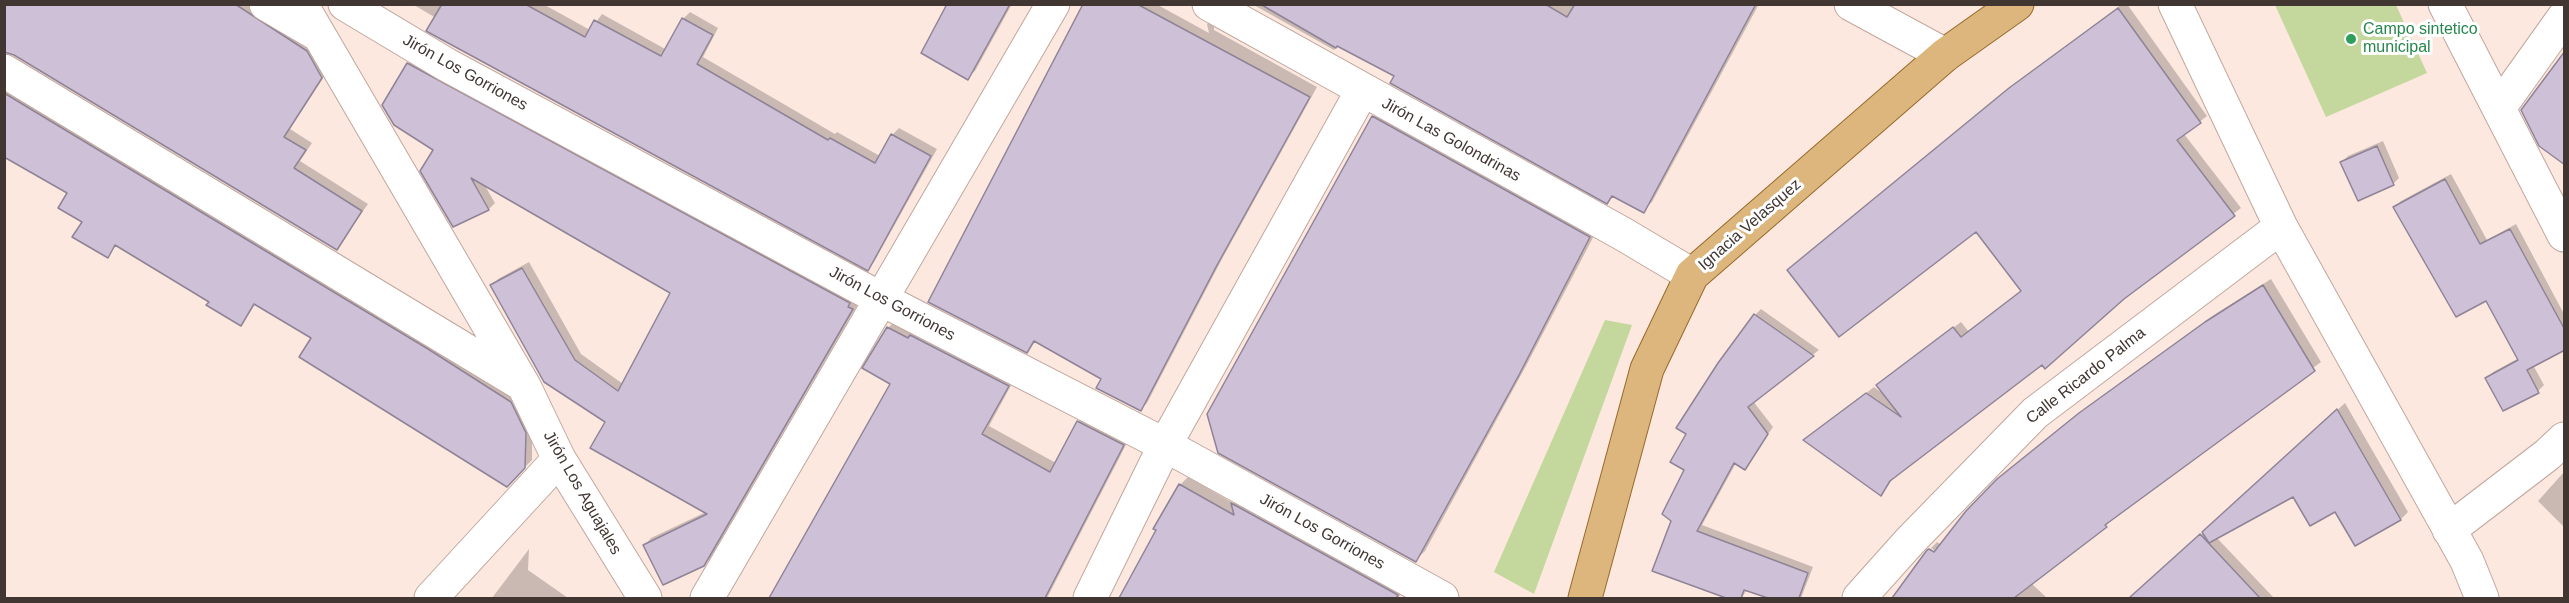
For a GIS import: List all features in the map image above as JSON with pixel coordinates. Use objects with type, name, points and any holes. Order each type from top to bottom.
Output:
[{"type":"main road","name":"Ignacia Velasquez","points":[[1585,598],[1647,369],[1692,275],[1946,55],[2018,4]]},
{"type":"street","points":[[266,4],[321,36]]},
{"type":"street","name":"Jirón Los Aguajales","points":[[301,4],[524,386],[559,459],[645,598]]},
{"type":"street","name":"Jirón Los Gorriones","points":[[345,4],[457,70],[883,300],[1165,445],[1442,598]]},
{"type":"street","points":[[707,598],[883,300],[1053,4]]},
{"type":"street","name":"Jirón Las Golondrinas","points":[[1209,4],[1623,234],[1692,275]]},
{"type":"street","points":[[1851,4],[1946,55]]},
{"type":"street","points":[[2175,4],[2281,227],[2449,530],[2476,585]]},
{"type":"street","points":[[2445,4],[2565,235]]},
{"type":"street","points":[[2499,108],[2565,17]]},
{"type":"street","points":[[4,70],[524,386]]},
{"type":"street","points":[[1090,598],[1165,445],[1362,91]]},
{"type":"street","name":"Calle Ricardo Palma","points":[[1859,598],[1910,541],[2035,413],[2281,227]]},
{"type":"street","points":[[2449,530],[2565,439]]},
{"type":"street","points":[[431,598],[559,459]]},
{"type":"green space","name":"Campo sintetico municipal","points":[[2275,5],[2396,5],[2427,73],[2326,117]]},
{"type":"green space","points":[[1605,320],[1632,325],[1534,594],[1494,572]]},
{"type":"building","points":[[4,4],[235,4],[307,51],[322,78],[284,137],[306,150],[294,168],[362,211],[337,250],[14,55],[4,52]]},
{"type":"building","points":[[442,4],[525,4],[585,37],[594,20],[661,56],[682,18],[713,35],[697,64],[828,140],[830,138],[875,163],[891,134],[931,156],[868,271],[426,31]]},
{"type":"building","points":[[947,4],[1010,4],[968,80],[921,53]]},
{"type":"building","points":[[1083,4],[1137,4],[1310,97],[1216,267],[1141,411],[1096,388],[1101,379],[1034,341],[1027,353],[928,302]]},
{"type":"building","points":[[1260,4],[1545,4],[1567,17],[1575,4],[1756,4],[1644,213],[1612,196],[1607,204],[1390,83],[1394,76],[1337,46],[1336,48]]},
{"type":"building","points":[[2118,8],[2201,123],[2177,140],[2235,216],[2124,299],[2045,369],[2042,365],[1890,481],[1881,496],[1803,440],[1866,393],[1901,417],[1876,385],[1953,327],[1961,337],[2021,291],[1976,232],[1839,337],[1787,270],[2009,88]]},
{"type":"building","points":[[2565,51],[2565,165],[2539,146],[2521,110]]},
{"type":"building","points":[[407,63],[850,303],[848,307],[853,309],[704,566],[663,585],[643,545],[707,514],[590,448],[605,422],[544,382],[490,285],[522,268],[575,360],[618,391],[670,293],[471,178],[489,210],[453,227],[420,171],[433,150],[394,125],[382,105]]},
{"type":"building","points":[[4,93],[428,349],[511,402],[526,433],[525,468],[507,487],[299,357],[311,338],[254,304],[241,326],[206,305],[209,302],[115,245],[108,258],[72,237],[82,222],[58,208],[67,193],[4,157]]},
{"type":"building","points":[[1372,116],[1590,237],[1519,375],[1416,562],[1218,453],[1207,414]]},
{"type":"building","points":[[2377,146],[2394,185],[2358,201],[2340,162]]},
{"type":"building","points":[[2445,179],[2480,244],[2510,229],[2565,330],[2565,350],[2527,370],[2539,393],[2503,411],[2485,378],[2518,360],[2486,301],[2456,317],[2393,207]]},
{"type":"building","points":[[2263,285],[2315,371],[2105,525],[2107,527],[2014,598],[1892,598],[1927,550],[1934,552],[1966,511],[1997,479],[2079,413],[2205,322]]},
{"type":"building","points":[[1754,314],[1814,356],[1748,407],[1768,434],[1745,470],[1734,463],[1697,531],[1808,573],[1799,598],[1768,598],[1744,590],[1741,598],[1726,598],[1652,571],[1671,521],[1662,514],[1684,470],[1670,462],[1686,434],[1676,428],[1718,363]]},
{"type":"building","points":[[887,327],[908,338],[910,335],[1009,386],[982,434],[1050,472],[1077,421],[1124,445],[1045,598],[769,598],[890,384],[862,368]]},
{"type":"building","points":[[2337,409],[2401,520],[2355,546],[2335,512],[2310,526],[2293,497],[2209,543],[2202,532]]},
{"type":"building","points":[[1179,484],[1234,515],[1231,503],[1398,595],[1396,598],[1119,598],[1156,530],[1153,529]]},
{"type":"building","points":[[2200,534],[2260,598],[2129,598]]},
{"type":"place","name":"Campo sintetico municipal","points":[[2351,39]]}]
